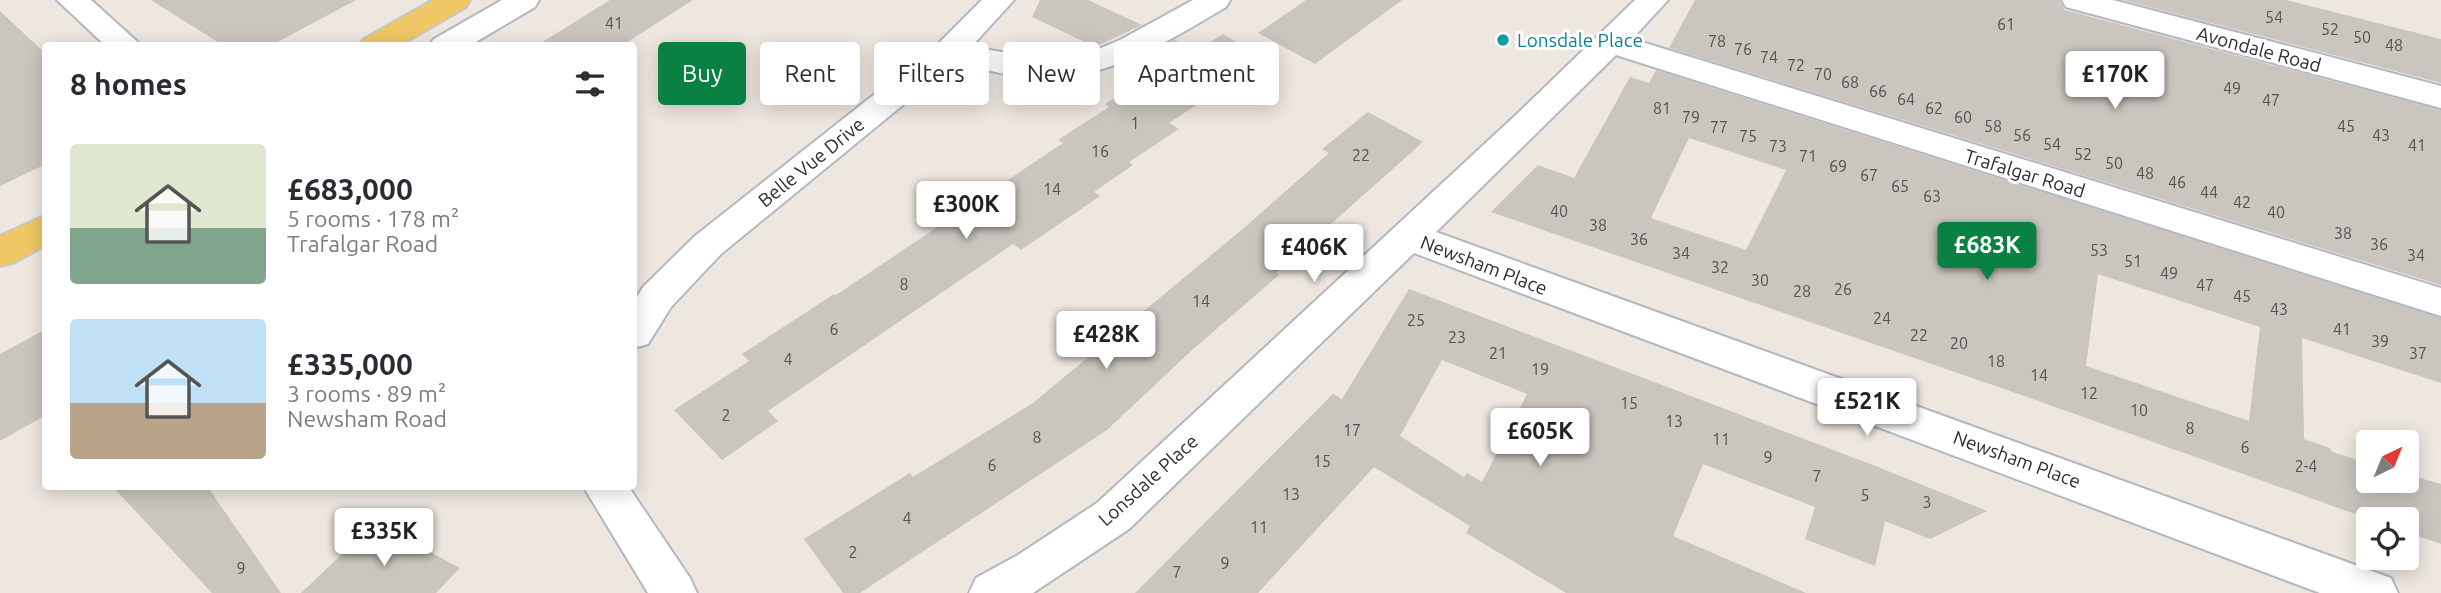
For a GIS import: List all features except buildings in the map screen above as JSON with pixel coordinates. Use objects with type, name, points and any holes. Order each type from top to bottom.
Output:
[{"type":"main road","points":[[382,42],[455,0]]},
{"type":"main road","points":[[0,253],[42,230]]},
{"type":"street","points":[[72,0],[121,42]]},
{"type":"street","points":[[452,42],[524,0]]},
{"type":"street","name":"Belle Vue Drive","points":[[958,42],[999,0]]},
{"type":"street","points":[[989,59],[1042,68],[1098,62],[1135,47],[1216,0]]},
{"type":"street","name":"Lonsdale Place","points":[[992,593],[1034,569],[1113,516],[1653,0]]},
{"type":"street","name":"Avondale Road","points":[[2077,0],[2441,97]]},
{"type":"street","name":"Trafalgar Road","points":[[1609,42],[2441,302]]},
{"type":"street","name":"Belle Vue Drive","points":[[637,328],[657,297],[708,245],[882,105]]},
{"type":"street","name":"Newsham Place","points":[[1408,236],[2357,590]]},
{"type":"street","points":[[607,490],[674,593]]},
{"type":"place","name":"Lonsdale Place","points":[[1503,40]]}]
